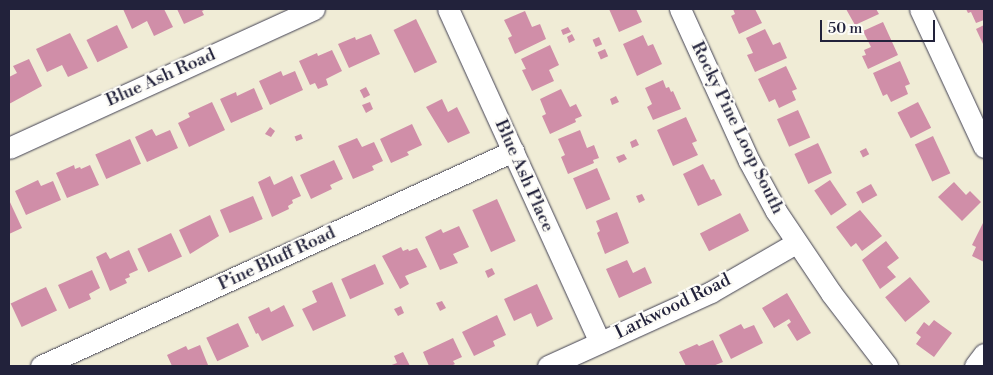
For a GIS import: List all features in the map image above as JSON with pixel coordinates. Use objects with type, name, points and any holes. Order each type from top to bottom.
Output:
[{"type":"street","name":"Blue Ash Road","points":[[9,148],[314,9]]},
{"type":"street","name":"Blue Ash Place","points":[[448,9],[600,342]]},
{"type":"street","name":"Rocky Pine Loop South","points":[[680,9],[750,161],[796,242],[887,366]]},
{"type":"street","points":[[920,9],[984,147]]},
{"type":"street","name":"Pine Bluff Road","points":[[41,366],[513,151]]},
{"type":"street","name":"Larkwood Road","points":[[548,366],[711,292],[796,242]]},
{"type":"street","points":[[975,366],[984,354]]},
{"type":"building","points":[[123,9],[164,9],[173,27],[154,36],[147,21],[132,29]]},
{"type":"building","points":[[177,9],[206,9],[202,11],[204,15],[184,24]]},
{"type":"building","points":[[609,9],[636,9],[642,22],[619,32]]},
{"type":"building","points":[[733,9],[755,9],[762,23],[739,34],[731,16],[735,14]]},
{"type":"building","points":[[846,9],[876,9],[879,14],[855,25]]},
{"type":"building","points":[[966,9],[984,9],[984,20],[976,23],[971,12],[968,13]]},
{"type":"building","points":[[525,11],[532,27],[540,24],[546,39],[515,54],[508,38],[512,36],[504,20]]},
{"type":"building","points":[[416,19],[437,62],[415,73],[394,30]]},
{"type":"building","points":[[883,22],[898,55],[868,69],[862,56],[866,55],[864,50],[871,47],[863,31]]},
{"type":"building","points":[[117,25],[128,47],[97,62],[86,40]]},
{"type":"building","points":[[984,25],[984,46],[976,29]]},
{"type":"building","points":[[568,27],[571,32],[563,35],[561,30]]},
{"type":"building","points":[[765,29],[773,45],[780,42],[787,58],[755,72],[747,55],[753,53],[746,38]]},
{"type":"building","points":[[70,33],[88,68],[68,77],[62,65],[47,72],[36,49]]},
{"type":"building","points":[[371,34],[380,54],[349,68],[338,44],[355,37],[356,40]]},
{"type":"building","points":[[572,34],[575,40],[569,43],[567,37]]},
{"type":"building","points":[[643,35],[648,46],[653,44],[662,64],[637,76],[623,44]]},
{"type":"building","points":[[599,37],[602,44],[596,47],[593,40]]},
{"type":"building","points":[[550,45],[559,65],[549,70],[554,81],[532,91],[522,70],[526,69],[521,59]]},
{"type":"building","points":[[605,49],[608,56],[601,59],[598,52]]},
{"type":"building","points":[[332,50],[342,71],[326,79],[328,85],[318,89],[315,83],[310,85],[299,61],[317,53],[318,56]]},
{"type":"building","points":[[29,59],[42,86],[9,104],[9,77],[17,73],[13,66]]},
{"type":"building","points":[[900,61],[910,84],[905,86],[908,94],[891,102],[887,94],[883,96],[873,73]]},
{"type":"building","points":[[786,66],[797,89],[792,91],[796,100],[779,108],[775,99],[769,102],[758,79]]},
{"type":"building","points":[[281,71],[283,76],[295,71],[303,90],[270,105],[259,81]]},
{"type":"building","points":[[663,80],[666,88],[669,87],[671,92],[673,91],[681,109],[653,120],[647,107],[652,104],[645,88]]},
{"type":"building","points":[[366,87],[370,95],[364,98],[360,90]]},
{"type":"building","points":[[254,88],[263,109],[231,123],[220,99],[236,92],[237,96]]},
{"type":"building","points":[[561,89],[570,107],[576,104],[582,116],[575,119],[576,122],[550,134],[542,116],[546,114],[540,99]]},
{"type":"building","points":[[616,96],[619,102],[612,105],[610,99]]},
{"type":"building","points":[[442,99],[448,112],[457,107],[470,133],[448,143],[426,107]]},
{"type":"building","points":[[212,102],[225,130],[189,147],[178,123],[190,117],[188,113]]},
{"type":"building","points":[[370,102],[373,109],[366,113],[362,105]]},
{"type":"building","points":[[918,102],[931,128],[911,138],[898,112]]},
{"type":"building","points":[[798,110],[810,137],[789,147],[777,119]]},
{"type":"building","points":[[686,117],[697,141],[692,143],[698,155],[673,166],[657,130]]},
{"type":"building","points":[[412,124],[422,145],[407,152],[409,155],[391,163],[380,139]]},
{"type":"building","points":[[270,127],[275,131],[271,137],[265,134]]},
{"type":"building","points":[[152,129],[156,136],[170,130],[178,148],[147,162],[135,137]]},
{"type":"building","points":[[580,130],[587,148],[594,145],[599,158],[593,160],[594,163],[568,174],[561,157],[565,155],[558,139]]},
{"type":"building","points":[[301,134],[303,139],[296,141],[295,137]]},
{"type":"building","points":[[933,136],[950,173],[932,182],[915,144]]},
{"type":"building","points":[[357,138],[362,147],[374,142],[383,161],[372,166],[374,170],[353,179],[338,146]]},
{"type":"building","points":[[130,139],[141,164],[106,179],[95,154]]},
{"type":"building","points":[[636,139],[639,145],[632,148],[630,142]]},
{"type":"building","points":[[818,143],[832,173],[808,184],[794,154]]},
{"type":"building","points":[[866,148],[869,154],[863,157],[860,151]]},
{"type":"building","points":[[624,154],[627,159],[619,163],[616,157]]},
{"type":"building","points":[[334,160],[343,179],[330,185],[332,189],[311,199],[300,175]]},
{"type":"building","points":[[703,164],[711,180],[714,179],[722,195],[698,206],[683,174]]},
{"type":"building","points":[[74,165],[75,169],[80,167],[81,169],[90,165],[99,185],[67,198],[56,173]]},
{"type":"building","points":[[597,168],[610,199],[586,209],[573,178]]},
{"type":"building","points":[[270,176],[274,185],[292,176],[301,196],[292,200],[293,203],[288,206],[289,209],[272,217],[258,182]]},
{"type":"building","points":[[38,180],[41,186],[53,181],[61,200],[26,215],[15,191]]},
{"type":"building","points":[[830,180],[847,205],[831,215],[814,191]]},
{"type":"building","points":[[954,182],[966,195],[970,191],[981,202],[962,221],[938,197]]},
{"type":"building","points":[[871,184],[877,195],[862,204],[856,192]]},
{"type":"building","points":[[642,194],[645,200],[639,203],[636,196]]},
{"type":"building","points":[[253,196],[263,219],[230,233],[220,210]]},
{"type":"building","points":[[497,199],[516,241],[491,252],[472,210]]},
{"type":"building","points":[[9,200],[22,228],[9,234]]},
{"type":"building","points":[[860,210],[882,236],[862,251],[856,243],[851,247],[836,227]]},
{"type":"building","points":[[617,212],[629,243],[605,254],[597,233],[600,231],[596,221]]},
{"type":"building","points":[[740,213],[749,231],[709,251],[700,233]]},
{"type":"building","points":[[210,215],[219,236],[190,254],[179,230]]},
{"type":"building","points":[[983,223],[984,262],[972,256],[976,247],[972,245]]},
{"type":"building","points":[[459,226],[469,247],[453,254],[458,263],[440,270],[425,237],[441,229],[443,233]]},
{"type":"building","points":[[171,233],[182,257],[148,272],[137,249]]},
{"type":"building","points":[[886,241],[899,258],[887,267],[896,277],[880,289],[862,260]]},
{"type":"building","points":[[401,247],[403,251],[417,248],[427,267],[405,276],[409,284],[400,289],[382,256]]},
{"type":"building","points":[[129,250],[138,270],[129,274],[130,277],[125,279],[127,283],[110,291],[96,257],[106,252],[110,259]]},
{"type":"building","points":[[627,260],[633,273],[645,267],[652,283],[619,298],[606,269]]},
{"type":"building","points":[[375,264],[384,284],[350,299],[341,279]]},
{"type":"building","points":[[492,268],[495,274],[488,278],[485,271]]},
{"type":"building","points":[[92,270],[100,288],[89,294],[91,299],[69,309],[58,285]]},
{"type":"building","points":[[910,277],[930,302],[905,322],[885,297]]},
{"type":"building","points":[[332,282],[346,316],[313,331],[302,309],[317,302],[312,291]]},
{"type":"building","points":[[537,284],[553,319],[537,327],[531,313],[514,321],[504,299]]},
{"type":"building","points":[[46,287],[57,311],[22,327],[11,303]]},
{"type":"building","points":[[787,293],[811,333],[797,341],[787,325],[791,322],[789,319],[774,328],[762,308]]},
{"type":"building","points":[[442,301],[446,308],[440,311],[436,303]]},
{"type":"building","points":[[284,305],[294,326],[262,341],[258,333],[256,334],[248,317],[269,307],[271,312]]},
{"type":"building","points":[[401,306],[404,313],[398,316],[394,309]]},
{"type":"building","points":[[497,315],[506,335],[493,341],[495,346],[474,356],[462,332]]},
{"type":"building","points":[[934,320],[952,333],[934,357],[916,344],[921,337],[916,333],[924,322],[929,326]]},
{"type":"building","points":[[238,323],[249,347],[217,361],[206,338]]},
{"type":"building","points":[[741,324],[744,329],[754,325],[763,343],[731,359],[719,335]]},
{"type":"building","points":[[453,338],[462,357],[453,361],[455,364],[451,366],[429,366],[423,352]]},
{"type":"building","points":[[713,340],[723,362],[713,366],[686,366],[679,352],[697,344],[699,346]]},
{"type":"building","points":[[200,345],[208,365],[172,366],[167,355],[186,346],[188,350]]},
{"type":"building","points":[[403,352],[410,366],[389,366],[397,363],[394,356]]}]
